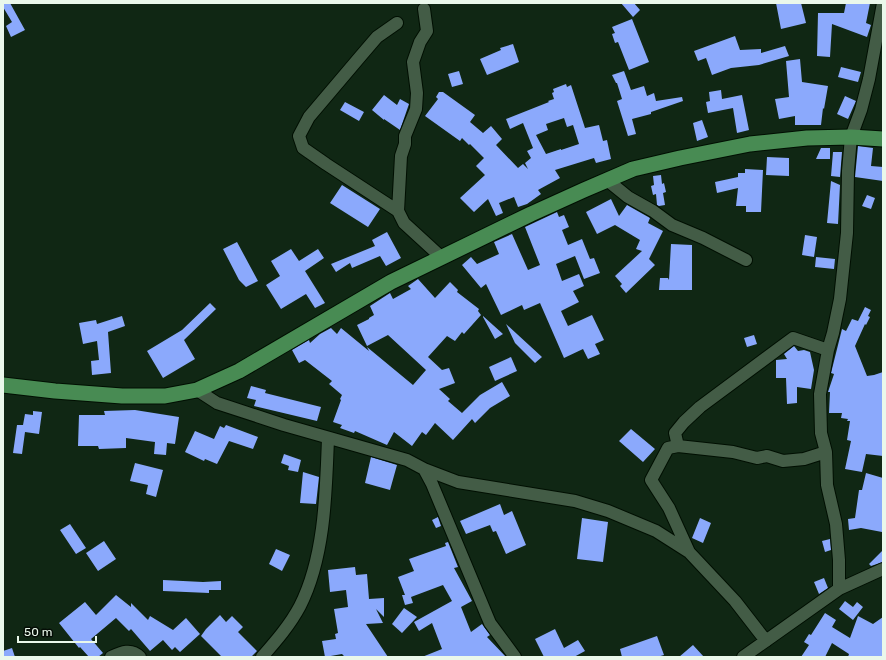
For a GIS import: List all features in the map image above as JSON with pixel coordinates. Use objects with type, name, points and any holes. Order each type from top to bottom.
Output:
[{"type":"main road","points":[[3,385],[122,396],[165,396],[197,390],[239,370],[391,282],[537,211],[633,169],[750,144],[807,138],[851,137],[883,139]]},
{"type":"street","points":[[839,589],[839,560],[836,524],[828,485],[826,452],[821,433],[820,394],[828,350],[840,299],[847,233],[848,171],[851,137],[861,110],[869,79],[883,3]]},
{"type":"street","points":[[424,9],[427,31],[420,42],[413,62],[417,93],[416,109],[405,136],[405,144],[401,156],[398,211],[404,223],[441,257]]},
{"type":"street","points":[[397,23],[377,37],[309,117],[299,136],[303,148],[398,211]]},
{"type":"street","points":[[606,180],[628,197],[672,224],[746,260]]},
{"type":"street","points":[[678,446],[675,433],[700,407],[794,338],[828,350]]},
{"type":"street","points":[[197,390],[217,403],[328,438],[407,460],[424,469],[458,482],[575,501],[608,511],[656,531],[689,552],[735,601],[766,641]]},
{"type":"street","points":[[262,657],[282,634],[300,606],[314,569],[323,526],[328,438]]},
{"type":"street","points":[[689,552],[669,508],[651,480],[668,448],[678,446],[706,448],[733,452],[757,458],[767,456],[783,461],[804,459],[826,452]]},
{"type":"street","points":[[424,469],[432,484],[490,623],[515,657]]},
{"type":"street","points":[[743,657],[839,589],[883,569]]},
{"type":"street","points":[[112,657],[123,651],[136,653],[140,657]]},
{"type":"building","points":[[3,3],[10,3],[25,30],[11,37],[6,26],[12,22],[3,7]]},
{"type":"building","points":[[621,3],[634,3],[640,10],[633,17]]},
{"type":"building","points":[[776,3],[801,3],[806,23],[781,29]]},
{"type":"building","points":[[846,3],[870,3],[866,23],[871,25],[867,37],[832,24],[830,57],[817,56],[818,13],[844,13]]},
{"type":"building","points":[[632,19],[649,62],[629,70],[618,42],[615,43],[612,34],[615,33],[612,27]]},
{"type":"building","points":[[735,36],[740,50],[761,49],[761,53],[785,46],[789,56],[759,65],[731,68],[712,75],[706,58],[698,61],[694,51]]},
{"type":"building","points":[[513,44],[519,62],[487,75],[480,59],[501,50],[500,48]]},
{"type":"building","points":[[800,59],[802,82],[828,86],[821,125],[795,125],[795,116],[779,119],[775,99],[789,97],[786,61]]},
{"type":"building","points":[[841,67],[861,72],[858,82],[838,77]]},
{"type":"building","points":[[459,71],[463,84],[452,87],[448,74]]},
{"type":"building","points":[[624,71],[631,90],[644,86],[647,96],[654,93],[656,101],[682,97],[683,101],[651,112],[651,114],[632,119],[636,134],[628,136],[617,101],[622,99],[617,83],[612,75]]},
{"type":"building","points":[[566,84],[567,87],[571,85],[585,128],[599,125],[603,141],[607,140],[611,159],[596,163],[594,158],[555,170],[560,178],[538,190],[541,194],[527,204],[518,207],[514,197],[499,203],[503,213],[496,216],[488,199],[474,212],[460,198],[485,175],[476,166],[484,158],[462,138],[460,141],[425,116],[438,99],[436,97],[439,92],[443,92],[475,115],[470,122],[483,133],[491,126],[502,139],[496,145],[518,168],[523,164],[528,169],[525,163],[531,158],[527,151],[533,148],[523,123],[510,129],[506,119],[554,99],[552,93],[554,92],[553,89]],"holes":[[[564,118],[567,127],[573,125],[579,144],[546,154],[536,135],[548,130],[546,124]]]},
{"type":"building","points":[[721,90],[722,99],[742,95],[749,130],[737,133],[733,108],[708,113],[706,102],[710,101],[709,92]]},
{"type":"building","points":[[384,95],[397,105],[400,99],[409,104],[400,130],[372,110]]},
{"type":"building","points":[[845,96],[856,101],[848,119],[837,114]]},
{"type":"building","points":[[345,102],[364,112],[359,121],[340,110]]},
{"type":"building","points":[[702,120],[708,137],[697,141],[693,123]]},
{"type":"building","points":[[858,146],[873,148],[871,166],[883,167],[883,181],[855,177]]},
{"type":"building","points":[[821,148],[830,148],[830,159],[816,159]]},
{"type":"building","points":[[833,152],[842,152],[840,177],[831,176]]},
{"type":"building","points":[[767,157],[789,158],[789,176],[766,175]]},
{"type":"building","points":[[745,169],[763,170],[761,212],[746,212],[746,206],[736,206],[738,188],[717,193],[715,182],[738,177],[738,173],[745,173]]},
{"type":"building","points":[[661,175],[662,184],[664,183],[666,192],[663,193],[665,205],[659,206],[657,205],[656,194],[653,195],[651,186],[654,185],[653,176]]},
{"type":"building","points":[[831,181],[840,185],[838,224],[827,223]]},
{"type":"building","points":[[342,185],[380,209],[368,227],[330,203]]},
{"type":"building","points":[[867,195],[875,198],[871,209],[862,206]]},
{"type":"building","points":[[611,199],[619,216],[627,205],[650,218],[648,223],[663,231],[649,259],[655,265],[626,293],[620,286],[622,284],[615,276],[642,251],[636,249],[640,240],[615,225],[597,234],[586,212]]},
{"type":"building","points":[[557,212],[559,217],[564,215],[569,227],[562,230],[568,245],[582,239],[590,259],[594,258],[600,273],[584,279],[575,256],[556,264],[562,281],[579,274],[584,286],[573,291],[579,302],[561,311],[568,326],[592,315],[604,340],[595,344],[600,354],[588,359],[583,349],[564,358],[540,303],[524,310],[522,305],[501,315],[486,284],[481,288],[462,265],[471,257],[477,264],[499,254],[494,242],[512,234],[528,270],[540,265],[525,227]]},
{"type":"building","points":[[387,232],[401,258],[386,266],[380,256],[352,268],[350,263],[336,272],[331,264],[375,246],[372,240]]},
{"type":"building","points":[[805,235],[817,237],[814,257],[802,255]]},
{"type":"building","points":[[237,242],[258,281],[246,287],[239,280],[223,249]]},
{"type":"building","points":[[671,244],[692,245],[692,290],[659,290],[660,278],[668,278],[669,280]]},
{"type":"building","points":[[291,249],[299,261],[318,249],[324,258],[305,271],[325,303],[315,308],[306,294],[281,309],[266,285],[280,276],[271,261]]},
{"type":"building","points":[[816,257],[835,259],[834,269],[815,267]]},
{"type":"building","points":[[418,279],[435,298],[450,282],[458,290],[457,292],[479,309],[478,311],[481,315],[464,334],[462,332],[455,341],[447,336],[428,357],[442,370],[449,368],[455,383],[439,389],[450,399],[448,401],[462,413],[480,395],[502,382],[510,396],[490,408],[475,423],[472,419],[453,440],[435,423],[426,435],[422,432],[412,446],[394,432],[387,445],[355,431],[354,433],[340,428],[342,425],[333,422],[342,395],[329,384],[332,381],[305,360],[299,363],[292,350],[309,340],[310,343],[320,334],[331,328],[337,334],[341,328],[369,351],[367,347],[413,385],[426,370],[388,335],[367,346],[357,325],[374,315],[370,306],[390,293],[393,299],[411,289],[408,286]]},
{"type":"building","points":[[210,303],[216,309],[184,340],[195,359],[163,378],[147,351],[182,330]]},
{"type":"building","points":[[865,307],[871,310],[868,316],[870,317],[866,325],[865,324],[855,346],[867,376],[883,372],[883,456],[866,454],[862,472],[845,469],[851,441],[847,440],[850,421],[847,421],[848,419],[841,418],[842,413],[829,413],[830,392],[828,392],[834,374],[831,373],[842,329],[846,331],[852,319],[858,321]]},
{"type":"building","points":[[122,316],[125,326],[108,332],[111,373],[92,375],[91,361],[99,360],[97,341],[83,344],[79,323],[96,320],[97,324]]},
{"type":"building","points":[[483,316],[503,334],[495,339]]},
{"type":"building","points":[[506,324],[542,357],[535,363],[515,343]]},
{"type":"building","points":[[754,335],[757,344],[747,347],[744,338]]},
{"type":"building","points":[[794,346],[798,351],[804,350],[810,352],[814,370],[811,389],[797,387],[797,403],[787,404],[786,378],[776,378],[776,360],[787,359],[784,354]]},
{"type":"building","points":[[511,357],[517,371],[495,381],[489,367]]},
{"type":"building","points":[[251,386],[266,390],[265,393],[321,407],[317,421],[254,406],[256,400],[247,398]]},
{"type":"building","points":[[135,410],[179,417],[175,444],[167,443],[166,455],[154,454],[155,442],[126,438],[126,448],[99,449],[98,446],[78,446],[79,415],[105,415],[104,411]]},
{"type":"building","points":[[33,411],[42,412],[39,434],[25,432],[22,454],[13,453],[17,425],[23,425],[25,414],[33,415]]},
{"type":"building","points":[[226,425],[258,437],[253,449],[229,441],[217,464],[205,459],[204,461],[185,452],[195,431],[214,439],[220,426],[224,428]]},
{"type":"building","points":[[631,429],[655,449],[643,462],[619,441]]},
{"type":"building","points":[[284,454],[301,460],[298,472],[288,470],[289,466],[281,463]]},
{"type":"building","points":[[371,457],[397,465],[390,490],[365,483]]},
{"type":"building","points":[[135,463],[163,470],[156,497],[146,494],[148,485],[130,481]]},
{"type":"building","points":[[303,472],[319,477],[316,504],[300,503]]},
{"type":"building","points":[[866,473],[883,478],[882,532],[861,528],[849,530],[848,519],[855,518],[859,490],[862,490]]},
{"type":"building","points":[[500,504],[504,515],[512,511],[526,545],[506,554],[496,531],[493,532],[490,525],[466,534],[460,521]]},
{"type":"building","points":[[438,517],[441,526],[436,528],[432,520]]},
{"type":"building","points":[[582,518],[608,522],[603,562],[577,559]]},
{"type":"building","points":[[700,518],[711,523],[703,543],[692,538]]},
{"type":"building","points":[[70,524],[86,548],[76,554],[60,530]]},
{"type":"building","points":[[830,539],[831,550],[825,552],[822,541]]},
{"type":"building","points":[[104,541],[116,559],[98,571],[86,553]]},
{"type":"building","points":[[448,542],[458,567],[454,568],[472,601],[461,607],[471,632],[482,624],[490,635],[487,637],[506,657],[422,657],[442,649],[432,623],[419,631],[414,622],[452,601],[443,585],[411,597],[413,603],[405,605],[402,595],[405,595],[398,577],[414,571],[409,559],[446,546],[445,543]]},
{"type":"building","points":[[276,549],[290,555],[282,571],[269,564]]},
{"type":"building","points":[[883,550],[883,562],[871,566],[869,564]]},
{"type":"building","points":[[355,567],[356,575],[367,574],[369,599],[384,598],[384,617],[376,609],[383,623],[366,624],[388,657],[345,657],[342,654],[325,657],[322,641],[336,639],[335,634],[338,633],[334,609],[348,607],[346,590],[330,592],[328,570]]},
{"type":"building","points":[[824,578],[828,588],[819,594],[814,582]]},
{"type":"building","points":[[163,580],[203,582],[221,581],[221,590],[209,590],[209,593],[163,591]]},
{"type":"building","points":[[116,595],[131,607],[131,603],[148,620],[150,616],[173,630],[186,618],[200,634],[180,652],[175,647],[172,650],[163,640],[150,651],[131,629],[129,631],[116,618],[91,639],[103,653],[98,657],[89,657],[80,647],[79,648],[59,623],[85,602],[96,615]]},
{"type":"building","points":[[845,601],[853,607],[857,602],[863,607],[853,620],[839,609]]},
{"type":"building","points":[[404,608],[417,617],[402,633],[392,624]]},
{"type":"building","points":[[825,613],[836,620],[832,627],[850,638],[858,616],[873,624],[883,617],[883,657],[848,657],[849,654],[832,643],[825,657],[801,657],[809,645],[804,642],[809,634],[811,635]]},
{"type":"building","points":[[220,615],[226,622],[232,616],[243,627],[238,632],[257,651],[251,657],[222,657],[201,636]]},
{"type":"building","points":[[555,629],[564,648],[578,640],[585,651],[574,657],[544,657],[535,639]]},
{"type":"building","points":[[657,636],[664,655],[657,657],[622,657],[620,649]]},
{"type":"building","points":[[693,645],[704,657],[679,657]]},
{"type":"building","points":[[12,648],[15,657],[3,657],[3,651]]}]
